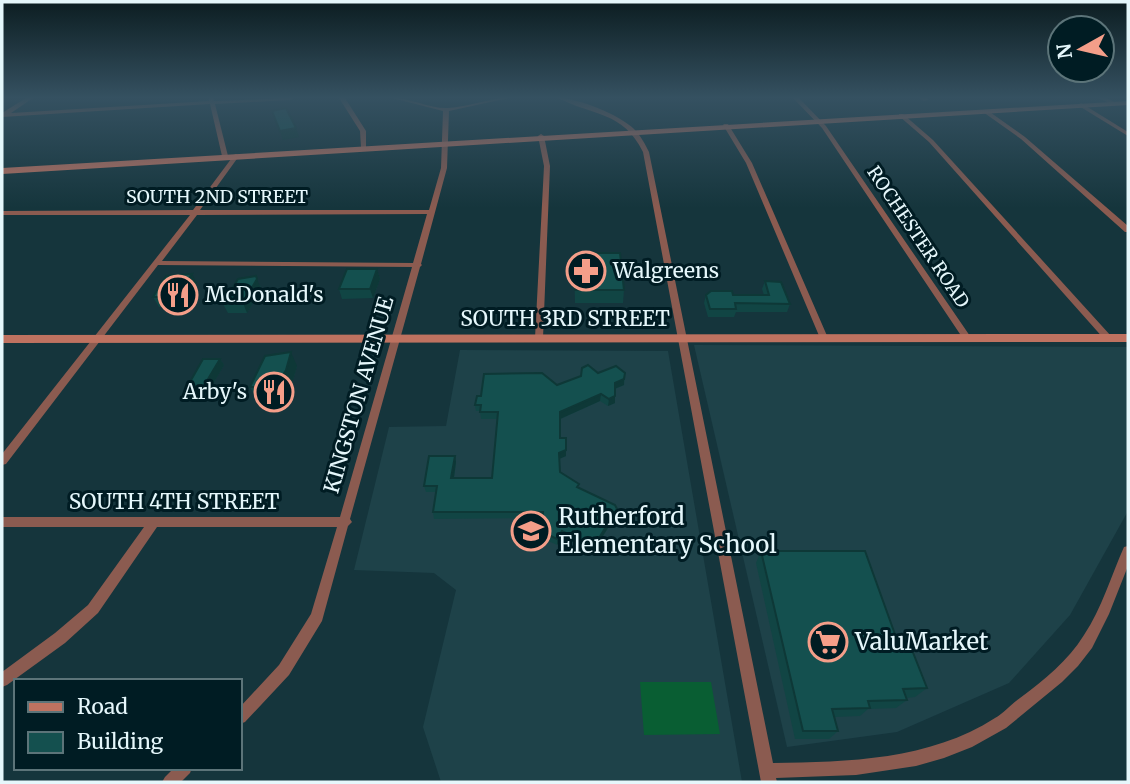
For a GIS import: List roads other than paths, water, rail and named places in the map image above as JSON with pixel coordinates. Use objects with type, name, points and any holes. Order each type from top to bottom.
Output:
[{"type":"main road","points":[[2,171],[574,135]]},
{"type":"main road","name":"SOUTH 3RD STREET","points":[[2,339],[1128,338]]},
{"type":"street","points":[[2,461],[195,212],[231,156],[223,135]]},
{"type":"street","points":[[363,135],[364,147]]},
{"type":"street","name":"KINGSTON AVENUE","points":[[242,715],[284,670],[302,644],[326,591],[444,168],[444,135]]},
{"type":"street","points":[[637,135],[646,152],[768,777],[910,761],[967,741],[1000,724],[1051,683],[1087,644],[1103,617],[1128,551]]},
{"type":"street","points":[[732,135],[749,163],[824,338]]},
{"type":"street","name":"ROCHESTER ROAD","points":[[827,135],[967,338]]},
{"type":"street","points":[[924,135],[1108,338]]},
{"type":"street","points":[[1018,135],[1128,230]]},
{"type":"street","points":[[539,338],[547,166],[541,136]]},
{"type":"street","name":"SOUTH 2ND STREET","points":[[2,213],[432,212]]},
{"type":"street","points":[[156,263],[418,265]]},
{"type":"street","points":[[2,680],[60,638],[93,609],[155,521]]},
{"type":"street","name":"SOUTH 4TH STREET","points":[[2,522],[345,522]]},
{"type":"street","points":[[170,782],[183,770]]},
{"type":"place","name":"Walgreens","points":[[586,271]]},
{"type":"place","name":"McDonald's","points":[[178,295]]},
{"type":"place","name":"Arby's","points":[[274,392]]},
{"type":"place","name":"Rutherford Elementary School","points":[[531,531]]},
{"type":"place","name":"ValuMarket","points":[[828,642]]}]
